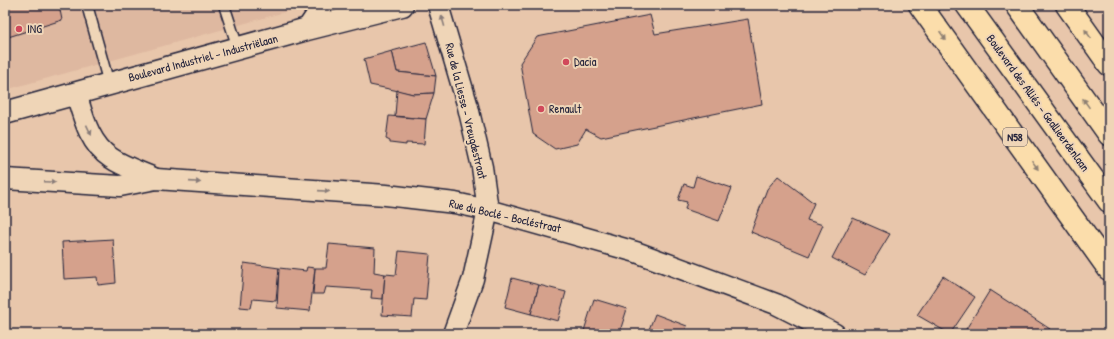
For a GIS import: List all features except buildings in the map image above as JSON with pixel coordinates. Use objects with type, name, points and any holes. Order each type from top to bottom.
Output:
[{"type":"highway","name":"N58","points":[[920,5],[1109,269]]},
{"type":"highway","name":"Boulevard des Alliés - Geallieerdenlaan","points":[[968,5],[1109,201]]},
{"type":"highway","points":[[1017,5],[1109,134]]},
{"type":"highway","points":[[1067,5],[1109,64]]},
{"type":"main road","name":"Boulevard Industriel - Industriëlaan","points":[[5,113],[307,29],[402,5]]},
{"type":"street","points":[[307,29],[324,5]]},
{"type":"street","name":"Rue de la Liesse - Vreugdestraat","points":[[438,5],[482,167],[488,210],[473,280],[453,334]]},
{"type":"street","name":"Rue du Boclé - Bocléstraat","points":[[76,93],[88,129],[97,146],[110,158],[156,179]]},
{"type":"street","name":"Rue du Boclé - Bocléstraat","points":[[5,179],[120,186],[156,179],[386,195],[456,203],[580,234],[636,252],[776,304],[826,332]]},
{"type":"lane","points":[[87,5],[109,84]]},
{"type":"lane","points":[[224,5],[238,48]]},
{"type":"shaded area","points":[[5,5],[310,5],[5,90]]},
{"type":"place","name":"ING","points":[[19,29]]},
{"type":"place","name":"Dacia","points":[[566,62]]},
{"type":"place","name":"Renault","points":[[541,109]]}]
